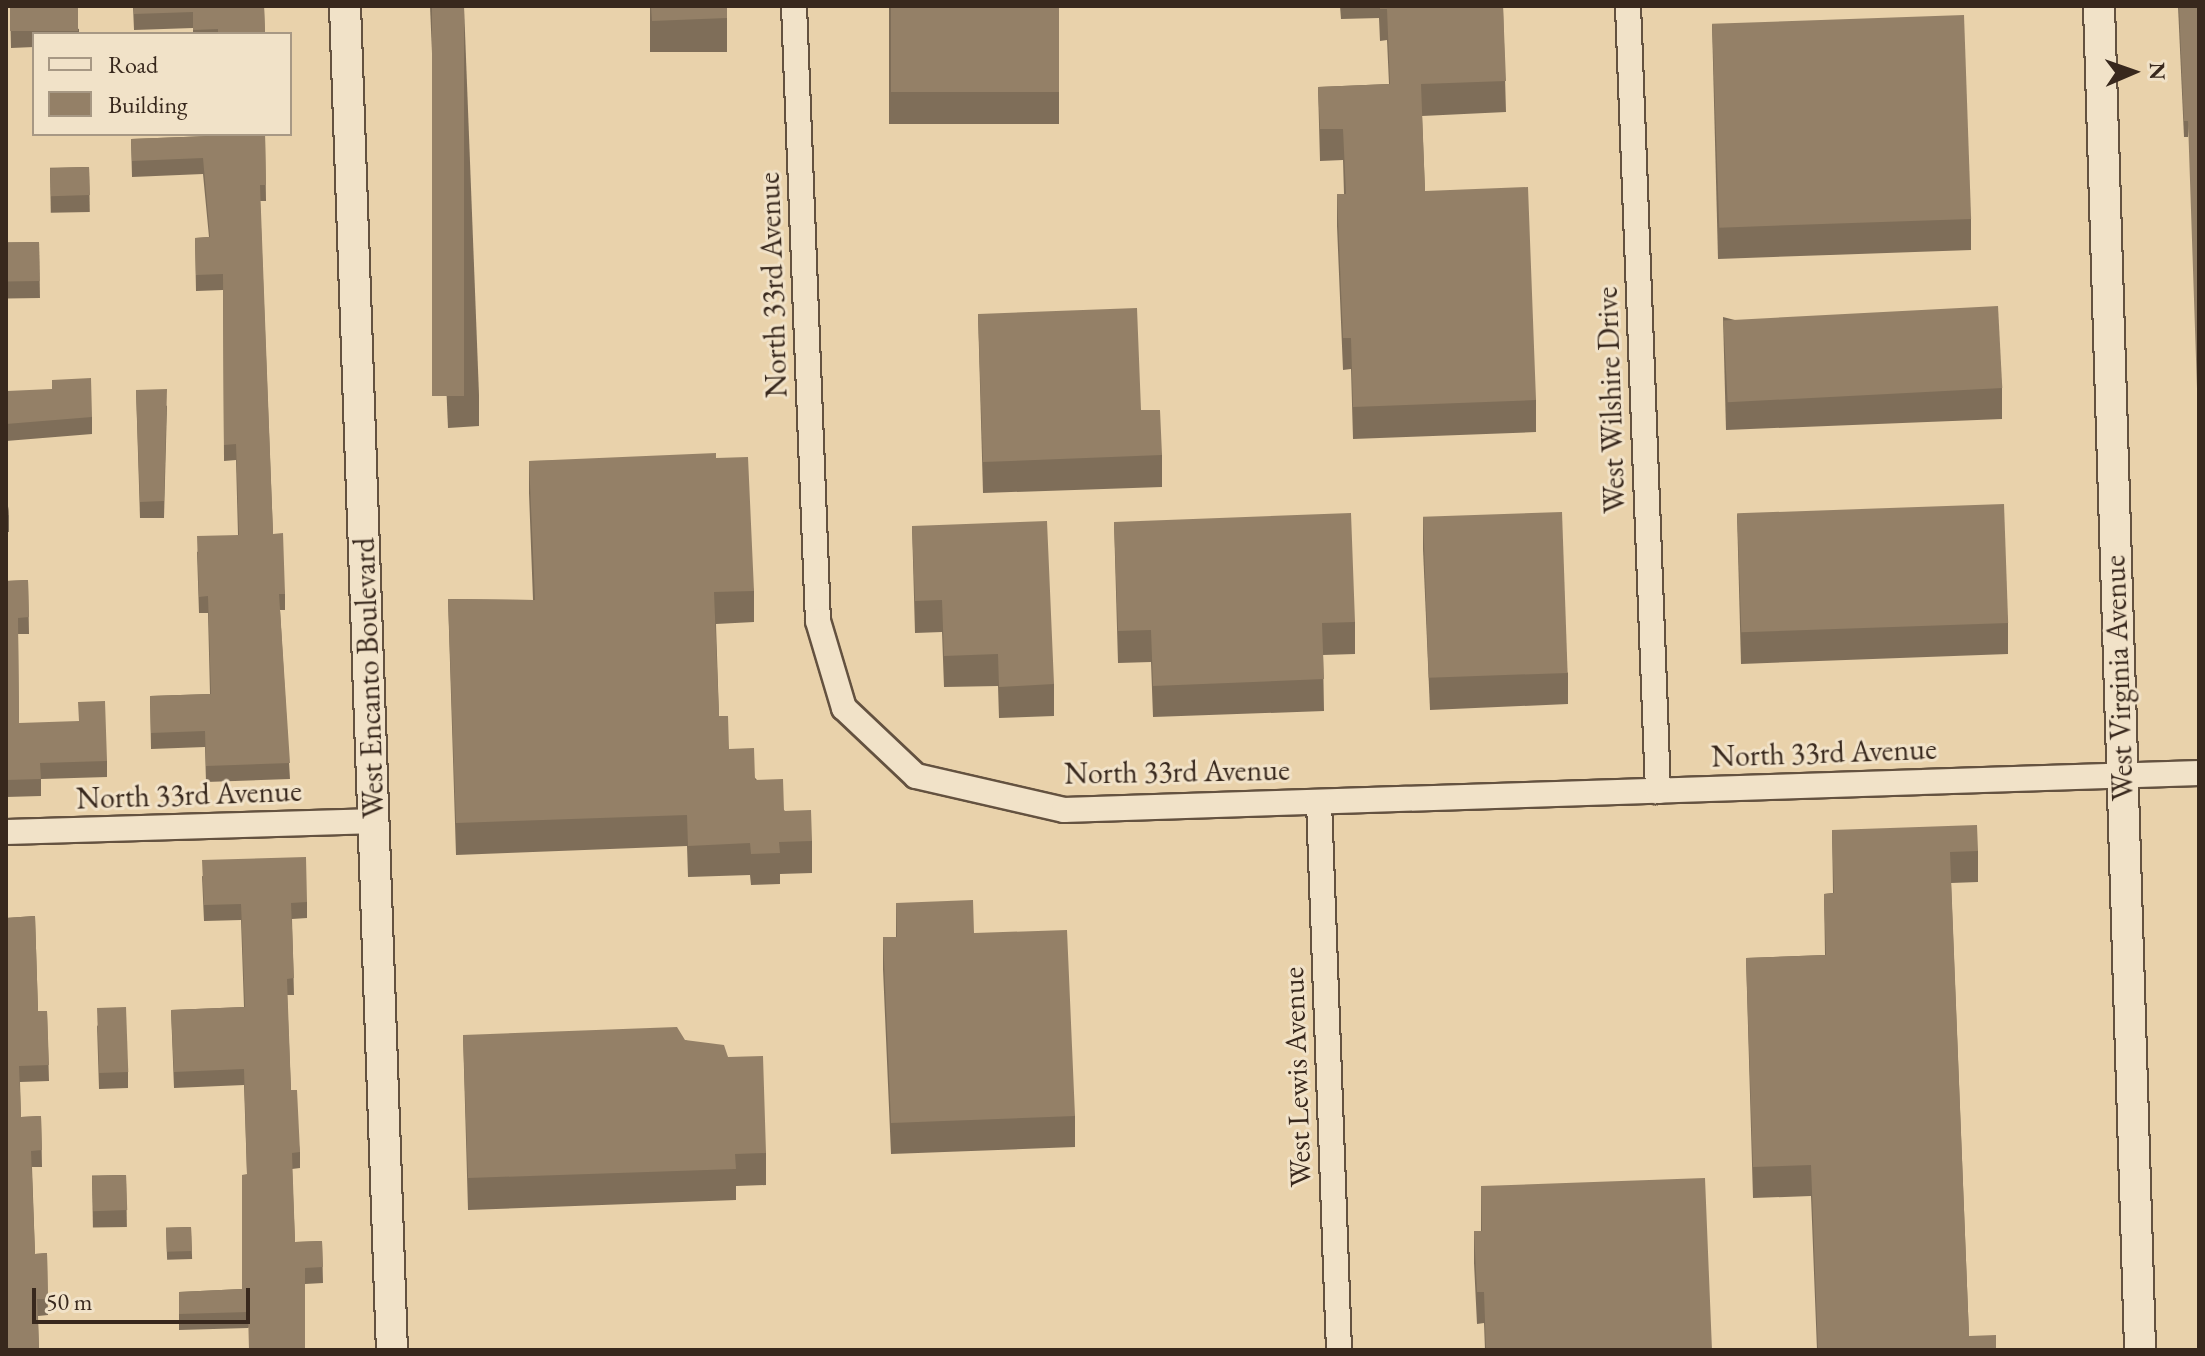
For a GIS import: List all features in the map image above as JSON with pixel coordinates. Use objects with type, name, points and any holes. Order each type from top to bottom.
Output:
[{"type":"street","name":"West Encanto Boulevard","points":[[345,6],[392,1350]]},
{"type":"street","name":"North 33rd Avenue","points":[[794,6],[818,621],[844,708],[916,776],[1064,810],[2199,773]]},
{"type":"street","name":"West Wilshire Drive","points":[[1628,6],[1658,791]]},
{"type":"street","name":"West Virginia Avenue","points":[[2099,6],[2140,1350]]},
{"type":"street","name":"West Lewis Avenue","points":[[1319,802],[1339,1350]]},
{"type":"street","name":"North 33rd Avenue","points":[[6,832],[374,821]]},
{"type":"building","points":[[10,6],[78,6],[78,31],[10,31]]},
{"type":"building","points":[[134,6],[264,6],[265,32],[193,30],[193,12],[134,14]]},
{"type":"building","points":[[432,6],[464,6],[464,396],[432,396]]},
{"type":"building","points":[[651,6],[727,6],[727,18],[652,21]]},
{"type":"building","points":[[891,6],[1059,6],[1059,92],[891,92]]},
{"type":"building","points":[[1380,6],[1503,6],[1506,81],[1421,84],[1425,191],[1528,187],[1536,400],[1353,407],[1351,338],[1343,338],[1337,194],[1346,194],[1343,129],[1320,129],[1318,87],[1390,84],[1387,9],[1380,9]]},
{"type":"building","points":[[2179,6],[2199,6],[2199,448],[2188,121],[2184,121]]},
{"type":"building","points":[[1964,15],[1971,219],[1719,228],[1712,24]]},
{"type":"building","points":[[265,136],[266,185],[260,185],[273,534],[283,533],[285,594],[279,594],[290,763],[206,766],[205,731],[151,733],[150,696],[211,694],[208,596],[199,597],[197,536],[239,535],[236,444],[224,445],[223,274],[196,275],[195,238],[210,237],[203,158],[132,161],[131,139]]},
{"type":"building","points":[[89,167],[90,195],[51,196],[50,168]]},
{"type":"building","points":[[39,242],[40,281],[7,282],[6,243]]},
{"type":"building","points":[[1998,306],[2002,388],[1728,402],[1723,320]]},
{"type":"building","points":[[1137,308],[1141,410],[1160,410],[1162,455],[983,462],[978,314]]},
{"type":"building","points":[[6,367],[7,391],[52,389],[52,380],[91,378],[92,417],[6,424]]},
{"type":"building","points":[[167,389],[164,501],[140,502],[136,390]]},
{"type":"building","points":[[716,453],[716,458],[748,457],[754,591],[714,592],[719,716],[728,716],[729,749],[754,748],[755,780],[783,779],[784,811],[811,810],[812,841],[779,842],[780,853],[751,854],[750,843],[688,846],[687,815],[456,823],[448,599],[535,600],[529,461]]},
{"type":"building","points":[[6,489],[9,515],[6,516]]},
{"type":"building","points":[[2004,504],[2008,623],[1741,632],[1737,513]]},
{"type":"building","points":[[1562,512],[1568,673],[1429,678],[1423,517]]},
{"type":"building","points":[[1351,513],[1355,622],[1322,623],[1324,679],[1153,686],[1151,630],[1118,631],[1114,522]]},
{"type":"building","points":[[1047,521],[1054,684],[999,687],[998,654],[944,656],[942,600],[915,601],[912,526]]},
{"type":"building","points":[[28,580],[29,617],[18,618],[19,723],[79,721],[78,702],[105,701],[107,761],[40,763],[41,779],[6,780],[6,581]]},
{"type":"building","points":[[1977,825],[1978,851],[1950,852],[1969,1336],[1996,1335],[1996,1350],[1818,1350],[1811,1165],[1753,1167],[1746,958],[1826,955],[1824,894],[1834,893],[1832,830]]},
{"type":"building","points":[[306,857],[307,902],[291,903],[294,978],[287,979],[291,1090],[297,1090],[300,1152],[292,1153],[295,1242],[322,1241],[323,1267],[305,1268],[305,1350],[249,1350],[248,1312],[179,1314],[179,1292],[242,1289],[242,1175],[247,1174],[244,1069],[174,1072],[171,1010],[245,1007],[241,904],[204,905],[202,860]]},
{"type":"building","points":[[973,900],[974,933],[1067,930],[1075,1116],[891,1123],[883,937],[897,937],[896,903]]},
{"type":"building","points":[[35,916],[38,1011],[47,1011],[49,1065],[19,1066],[21,1117],[41,1116],[42,1150],[31,1151],[35,1254],[47,1253],[48,1299],[37,1299],[39,1350],[6,1350],[6,918]]},
{"type":"building","points":[[126,1007],[128,1072],[99,1073],[97,1008]]},
{"type":"building","points":[[677,1027],[685,1040],[724,1045],[728,1057],[763,1056],[766,1153],[735,1154],[736,1169],[468,1178],[463,1035]]},
{"type":"building","points":[[126,1175],[127,1210],[93,1211],[92,1176]]},
{"type":"building","points":[[1705,1178],[1712,1350],[1486,1350],[1484,1292],[1477,1292],[1474,1231],[1482,1231],[1481,1186]]},
{"type":"building","points":[[191,1227],[192,1251],[167,1252],[166,1228]]}]
